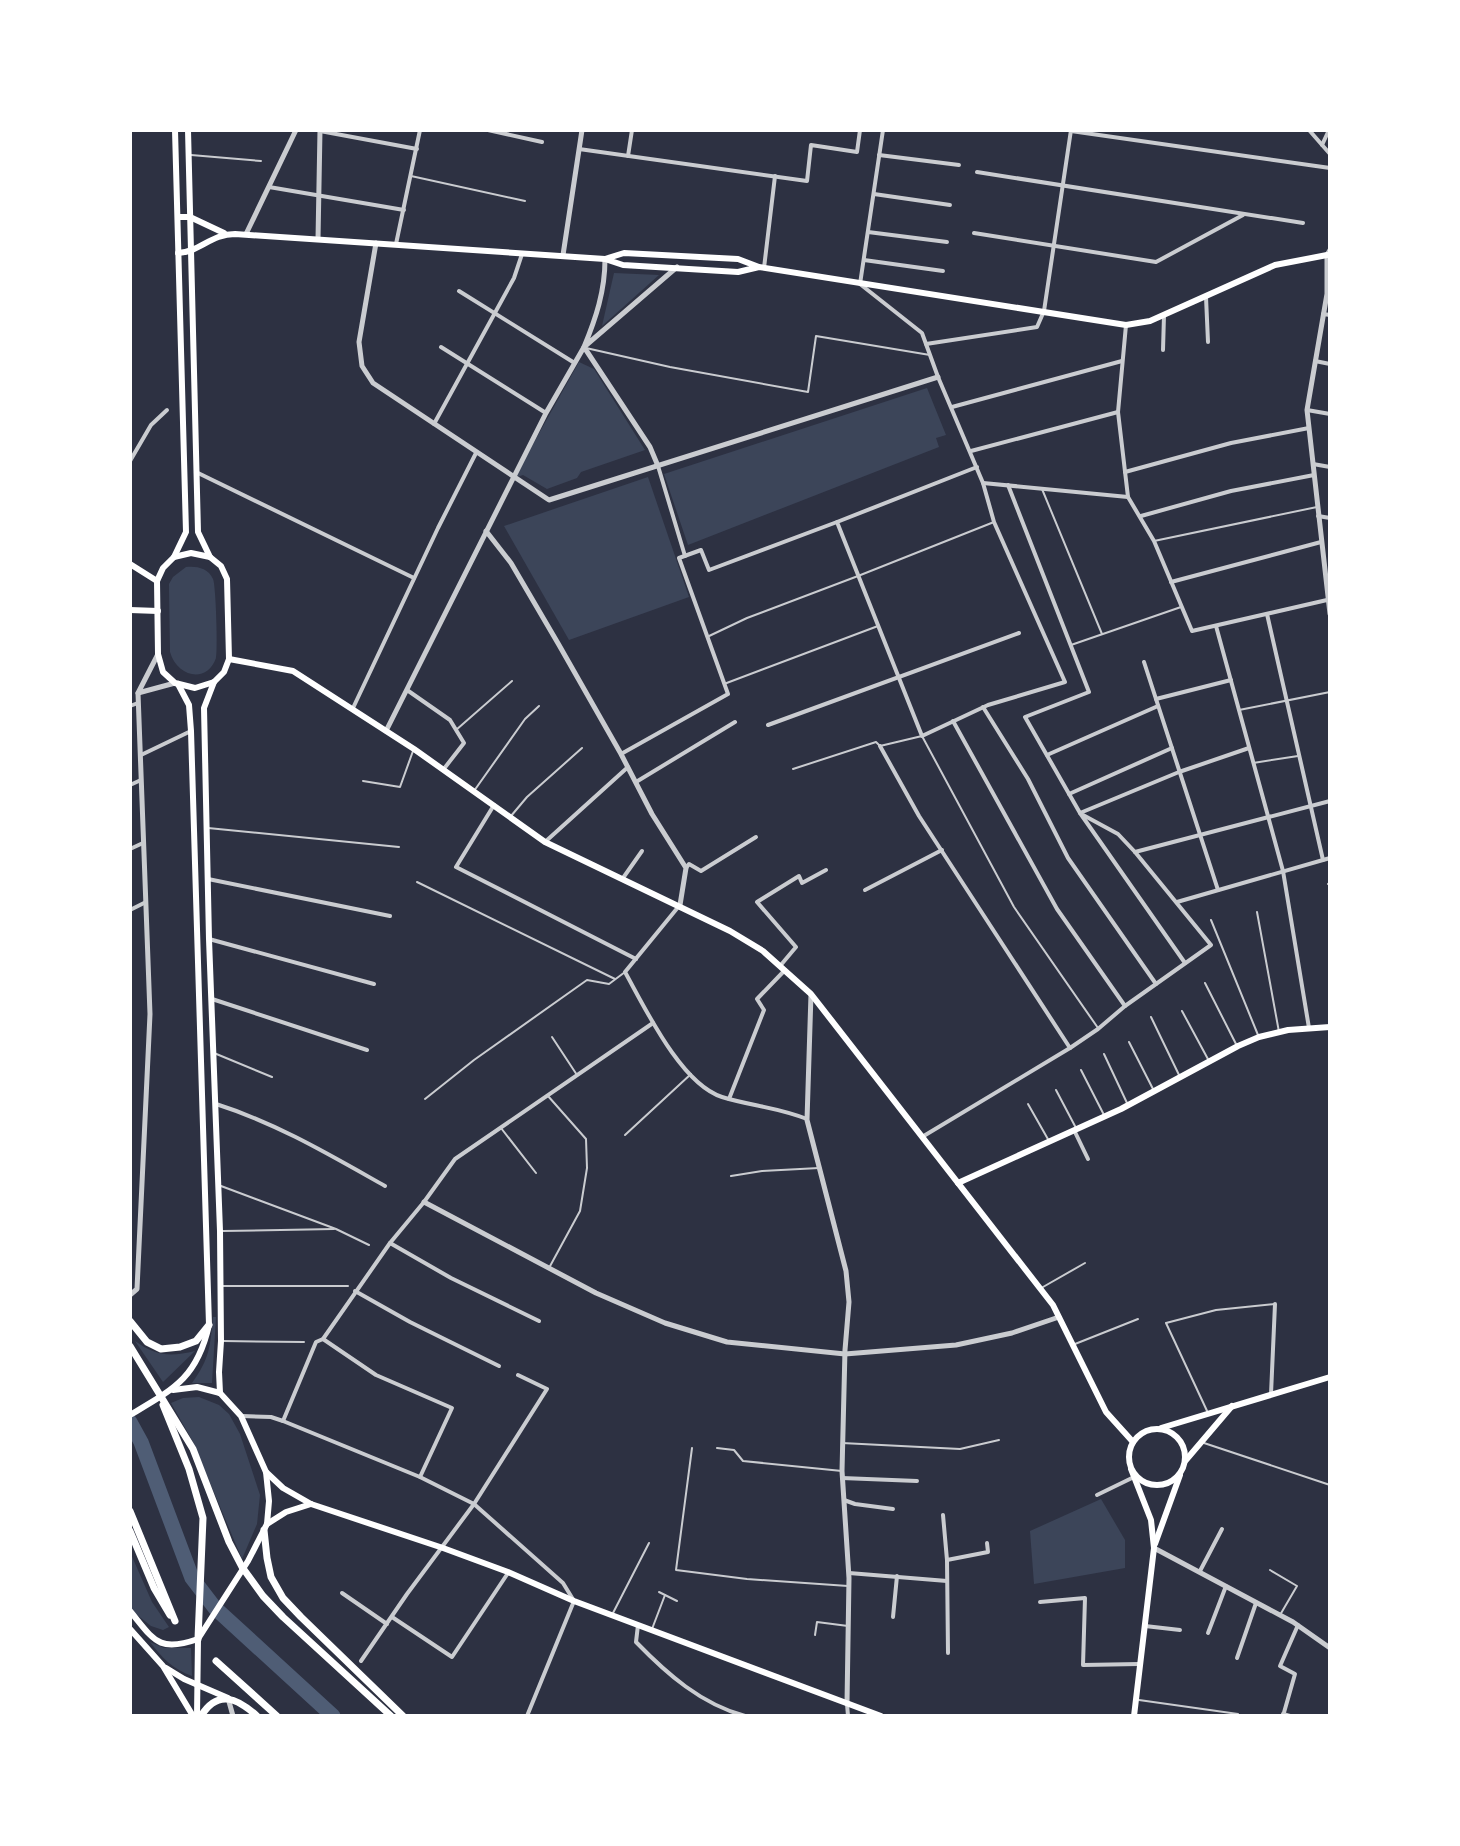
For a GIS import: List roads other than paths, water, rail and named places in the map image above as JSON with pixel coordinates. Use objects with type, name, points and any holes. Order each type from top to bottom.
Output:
[{"type":"highway","points":[[130,1321],[147,1342],[161,1349],[180,1347],[196,1341],[208,1325]]},
{"type":"highway","points":[[130,1346],[193,1449],[242,1567],[263,1596],[283,1617],[392,1716]]},
{"type":"highway","points":[[158,1394],[189,1469],[202,1518],[198,1639]]},
{"type":"highway","points":[[130,1511],[175,1621],[154,1588],[130,1531]]},
{"type":"highway","points":[[265,1527],[271,1577],[283,1598],[403,1716]]},
{"type":"highway","points":[[216,1661],[277,1716]]},
{"type":"highway","points":[[197,1716],[211,1704],[228,1698],[238,1701],[257,1716]]},
{"type":"main road","points":[[175,130],[186,532],[174,557],[163,567],[157,581],[158,654],[163,672],[177,683],[195,688],[214,682]]},
{"type":"main road","points":[[188,130],[198,532],[210,557],[221,566],[227,579],[229,659],[224,672],[214,682],[204,708],[209,939],[220,1231],[220,1393]]},
{"type":"main road","points":[[178,217],[190,217],[225,234]]},
{"type":"main road","points":[[178,253],[191,253],[211,238],[225,234],[246,234],[563,255],[605,259],[623,266],[677,267],[738,272],[761,267]]},
{"type":"main road","points":[[605,259],[624,253],[738,259],[761,267],[860,284],[1126,325],[1150,321],[1275,266],[1329,254]]},
{"type":"main road","points":[[174,557],[191,553],[210,557]]},
{"type":"main road","points":[[130,564],[157,581]]},
{"type":"main road","points":[[130,610],[158,611]]},
{"type":"main road","points":[[229,659],[293,671],[414,749],[545,842],[680,906],[730,931],[763,951],[811,994],[1053,1305],[1107,1412],[1133,1442]]},
{"type":"main road","points":[[130,1415],[173,1390],[196,1362],[204,1344],[208,1325],[191,732],[189,705],[177,683]]},
{"type":"main road","points":[[958,1183],[1128,1105],[1259,1037],[1279,1032],[1329,1027]]},
{"type":"main road","points":[[1154,1548],[1151,1520],[1128,1460],[1133,1442],[1144,1431],[1329,1377]]},
{"type":"main road","points":[[173,1390],[197,1387],[220,1393],[241,1416],[266,1472],[270,1501],[265,1527],[240,1577],[198,1639],[197,1716]]},
{"type":"main road","points":[[1134,1716],[1154,1548],[1186,1460],[1232,1406]]},
{"type":"main road","points":[[1160,1428],[1169,1431],[1182,1442],[1186,1460]]},
{"type":"main road","points":[[1131,1469],[1137,1477],[1154,1485],[1173,1480],[1180,1473]]},
{"type":"main road","points":[[266,1472],[283,1488],[311,1504],[508,1572],[574,1601],[881,1716]]},
{"type":"main road","points":[[265,1527],[286,1512],[311,1504]]},
{"type":"main road","points":[[130,1611],[154,1639],[167,1645],[180,1645],[198,1639]]},
{"type":"main road","points":[[130,1629],[163,1666],[197,1716]]},
{"type":"main road","points":[[163,1666],[228,1698]]},
{"type":"street","points":[[246,234],[296,130]]},
{"type":"street","points":[[396,244],[420,130]]},
{"type":"street","points":[[488,130],[542,142]]},
{"type":"street","points":[[563,255],[582,130]]},
{"type":"street","points":[[628,156],[632,130]]},
{"type":"street","points":[[579,148],[807,181],[811,144],[857,152],[860,130]]},
{"type":"street","points":[[837,522],[922,736],[982,707],[1065,682],[994,522],[984,483],[938,377],[922,333],[860,284],[883,130]]},
{"type":"street","points":[[1309,130],[1329,154]]},
{"type":"street","points":[[1322,145],[1329,130]]},
{"type":"street","points":[[318,239],[320,131],[417,149]]},
{"type":"street","points":[[926,344],[1037,327],[1044,311],[1071,131],[1329,168]]},
{"type":"street","points":[[879,155],[959,165]]},
{"type":"street","points":[[978,172],[1303,223]]},
{"type":"street","points":[[761,267],[775,176]]},
{"type":"street","points":[[268,187],[404,210]]},
{"type":"street","points":[[874,194],[950,205]]},
{"type":"street","points":[[974,232],[1156,262],[1244,214]]},
{"type":"street","points":[[868,232],[947,242]]},
{"type":"street","points":[[376,243],[359,342],[362,366],[374,383],[549,500],[938,377]]},
{"type":"street","points":[[434,424],[514,278],[522,254]]},
{"type":"street","points":[[1329,254],[1326,315],[1307,410],[1321,542],[1327,568],[1329,615]]},
{"type":"street","points":[[584,347],[594,323],[605,282],[605,259]]},
{"type":"street","points":[[864,260],[943,272]]},
{"type":"street","points":[[386,731],[573,362],[584,347],[677,267]]},
{"type":"street","points":[[459,291],[573,362]]},
{"type":"street","points":[[1206,296],[1208,342]]},
{"type":"street","points":[[1163,350],[1165,314]]},
{"type":"street","points":[[1126,325],[1118,412],[1128,497],[1154,541],[1192,631],[1327,600]]},
{"type":"street","points":[[441,347],[546,413]]},
{"type":"street","points":[[584,347],[650,447],[658,466],[685,556]]},
{"type":"street","points":[[952,407],[1122,361]]},
{"type":"street","points":[[1316,361],[1329,364]]},
{"type":"street","points":[[130,461],[151,425],[167,410]]},
{"type":"street","points":[[1307,410],[1329,414]]},
{"type":"street","points":[[971,451],[1118,412]]},
{"type":"street","points":[[1125,472],[1232,443],[1309,428]]},
{"type":"street","points":[[353,708],[476,453]]},
{"type":"street","points":[[1313,464],[1329,467]]},
{"type":"street","points":[[621,754],[728,694],[679,558],[701,550],[709,570],[977,467]]},
{"type":"street","points":[[195,472],[414,578]]},
{"type":"street","points":[[1141,516],[1231,491],[1314,475]]},
{"type":"street","points":[[984,483],[1128,497]]},
{"type":"street","points":[[1008,485],[1089,693],[1025,717],[1080,813],[1185,963]]},
{"type":"street","points":[[1318,516],[1329,518]]},
{"type":"street","points":[[486,531],[511,563],[621,754],[652,814],[686,868]]},
{"type":"street","points":[[1171,582],[1321,542]]},
{"type":"street","points":[[1267,614],[1323,860]]},
{"type":"street","points":[[1216,626],[1283,871],[1309,1029]]},
{"type":"street","points":[[768,725],[1019,633]]},
{"type":"street","points":[[130,1295],[137,1289],[150,1014],[138,693],[158,654]]},
{"type":"street","points":[[1144,662],[1218,890]]},
{"type":"street","points":[[1156,699],[1231,680]]},
{"type":"street","points":[[138,693],[177,683]]},
{"type":"street","points":[[407,690],[450,720],[464,743],[443,770]]},
{"type":"street","points":[[130,706],[139,703]]},
{"type":"street","points":[[1047,755],[1158,706]]},
{"type":"street","points":[[982,707],[1028,779],[1068,858],[1156,984]]},
{"type":"street","points":[[953,721],[1057,909],[1125,1006]]},
{"type":"street","points":[[636,782],[735,722]]},
{"type":"street","points":[[141,755],[191,732]]},
{"type":"street","points":[[880,746],[919,816],[1070,1048]]},
{"type":"street","points":[[1069,794],[1172,748]]},
{"type":"street","points":[[1080,813],[1179,772],[1249,748]]},
{"type":"street","points":[[545,842],[628,767]]},
{"type":"street","points":[[130,785],[142,780]]},
{"type":"street","points":[[1135,852],[1329,801]]},
{"type":"street","points":[[494,805],[456,867],[636,959]]},
{"type":"street","points":[[921,1137],[1070,1048],[1211,945],[1118,834],[1080,813]]},
{"type":"street","points":[[756,837],[701,872],[689,864],[686,868],[680,906],[625,972],[669,1049],[696,1080],[720,1096],[786,1111],[807,1120]]},
{"type":"street","points":[[130,849],[144,843]]},
{"type":"street","points":[[865,890],[942,850]]},
{"type":"street","points":[[623,878],[642,851]]},
{"type":"street","points":[[1176,902],[1329,858]]},
{"type":"street","points":[[729,1098],[764,1010],[757,999],[796,947],[757,902],[799,876],[802,883],[826,870]]},
{"type":"street","points":[[208,879],[390,916]]},
{"type":"street","points":[[130,910],[147,902]]},
{"type":"street","points":[[209,939],[374,984]]},
{"type":"street","points":[[811,994],[807,1120],[846,1271],[849,1302],[842,1443],[848,1573],[848,1716]]},
{"type":"street","points":[[211,999],[367,1050]]},
{"type":"street","points":[[283,1421],[316,1342],[323,1339],[390,1243],[455,1159],[653,1023]]},
{"type":"street","points":[[215,1103],[247,1114],[309,1143],[385,1186]]},
{"type":"street","points":[[1075,1130],[1088,1159]]},
{"type":"street","points":[[424,1202],[596,1293],[665,1323],[727,1342],[845,1354],[956,1345],[1012,1333],[1059,1317]]},
{"type":"street","points":[[390,1243],[452,1278],[539,1321]]},
{"type":"street","points":[[355,1291],[410,1322],[499,1366]]},
{"type":"street","points":[[1271,1395],[1275,1304]]},
{"type":"street","points":[[323,1339],[376,1375],[452,1408],[420,1477]]},
{"type":"street","points":[[361,1661],[474,1504],[547,1389],[518,1375]]},
{"type":"street","points":[[241,1416],[283,1421],[420,1477],[474,1504],[562,1583],[574,1601],[527,1716]]},
{"type":"street","points":[[842,1475],[917,1481]]},
{"type":"street","points":[[1097,1494],[1135,1477]]},
{"type":"street","points":[[843,1500],[855,1504],[893,1509]]},
{"type":"street","points":[[944,1515],[948,1653]]},
{"type":"street","points":[[1200,1571],[1222,1529]]},
{"type":"street","points":[[947,1560],[988,1552],[987,1543]]},
{"type":"street","points":[[1154,1548],[1298,1625],[1329,1648]]},
{"type":"street","points":[[392,1617],[452,1657],[508,1572]]},
{"type":"street","points":[[848,1573],[947,1581]]},
{"type":"street","points":[[893,1617],[897,1576]]},
{"type":"street","points":[[1208,1633],[1226,1585]]},
{"type":"street","points":[[342,1593],[387,1624]]},
{"type":"street","points":[[1040,1602],[1085,1598],[1083,1665],[1140,1664]]},
{"type":"street","points":[[1237,1658],[1256,1602]]},
{"type":"street","points":[[638,1624],[636,1641],[658,1665],[696,1694],[745,1716]]},
{"type":"street","points":[[1290,1716],[1283,1715],[1295,1674],[1280,1666],[1298,1625]]},
{"type":"street","points":[[1145,1626],[1180,1630]]},
{"type":"street","points":[[228,1698],[233,1716]]},
{"type":"lane","points":[[189,155],[261,161]]},
{"type":"lane","points":[[411,176],[525,201]]},
{"type":"lane","points":[[584,347],[670,367],[808,392],[816,336],[930,355]]},
{"type":"lane","points":[[1042,489],[1102,634]]},
{"type":"lane","points":[[1154,541],[1317,507]]},
{"type":"lane","points":[[707,637],[747,618],[994,522]]},
{"type":"lane","points":[[1071,645],[1182,606]]},
{"type":"lane","points":[[724,684],[878,626]]},
{"type":"lane","points":[[456,730],[512,681]]},
{"type":"lane","points":[[1239,710],[1329,692]]},
{"type":"lane","points":[[474,791],[525,719],[539,706]]},
{"type":"lane","points":[[794,769],[876,742],[880,746],[922,736],[1014,907],[1098,1029]]},
{"type":"lane","points":[[510,817],[527,797],[582,748]]},
{"type":"lane","points":[[363,781],[400,787],[414,749]]},
{"type":"lane","points":[[1253,763],[1300,755]]},
{"type":"lane","points":[[207,827],[399,848]]},
{"type":"lane","points":[[417,882],[615,979]]},
{"type":"lane","points":[[1257,912],[1279,1032]]},
{"type":"lane","points":[[1211,920],[1259,1037]]},
{"type":"lane","points":[[425,1099],[474,1060],[587,980],[609,984],[625,972]]},
{"type":"lane","points":[[1205,983],[1238,1046]]},
{"type":"lane","points":[[1182,1011],[1209,1061]]},
{"type":"lane","points":[[1151,1017],[1180,1077]]},
{"type":"lane","points":[[552,1037],[577,1075]]},
{"type":"lane","points":[[1129,1042],[1154,1091]]},
{"type":"lane","points":[[213,1053],[272,1077]]},
{"type":"lane","points":[[1104,1054],[1128,1105]]},
{"type":"lane","points":[[1080,1070],[1104,1116]]},
{"type":"lane","points":[[625,1135],[691,1074]]},
{"type":"lane","points":[[1056,1090],[1075,1130]]},
{"type":"lane","points":[[548,1095],[586,1139],[587,1168],[580,1211],[549,1268]]},
{"type":"lane","points":[[1028,1104],[1049,1142]]},
{"type":"lane","points":[[501,1128],[536,1173]]},
{"type":"lane","points":[[730,1176],[762,1171],[819,1168]]},
{"type":"lane","points":[[218,1185],[336,1229],[369,1245]]},
{"type":"lane","points":[[220,1231],[336,1229]]},
{"type":"lane","points":[[1040,1289],[1085,1263]]},
{"type":"lane","points":[[220,1286],[348,1286]]},
{"type":"lane","points":[[1208,1414],[1166,1323],[1216,1310],[1275,1304]]},
{"type":"lane","points":[[1073,1345],[1138,1319]]},
{"type":"lane","points":[[221,1341],[304,1342]]},
{"type":"lane","points":[[842,1443],[960,1449],[999,1440]]},
{"type":"lane","points":[[1201,1441],[1329,1485]]},
{"type":"lane","points":[[692,1448],[676,1570],[747,1579],[848,1586]]},
{"type":"lane","points":[[717,1448],[734,1450],[743,1461],[842,1475]]},
{"type":"lane","points":[[612,1615],[649,1543]]},
{"type":"lane","points":[[1270,1570],[1298,1586],[1280,1615]]},
{"type":"lane","points":[[658,1592],[677,1601]]},
{"type":"lane","points":[[652,1629],[665,1595]]},
{"type":"lane","points":[[815,1635],[817,1622],[848,1626]]},
{"type":"lane","points":[[1136,1699],[1238,1714]]},
{"type":"waterway","points":[[130,1422],[141,1442],[192,1578],[215,1608],[333,1716]]}]
